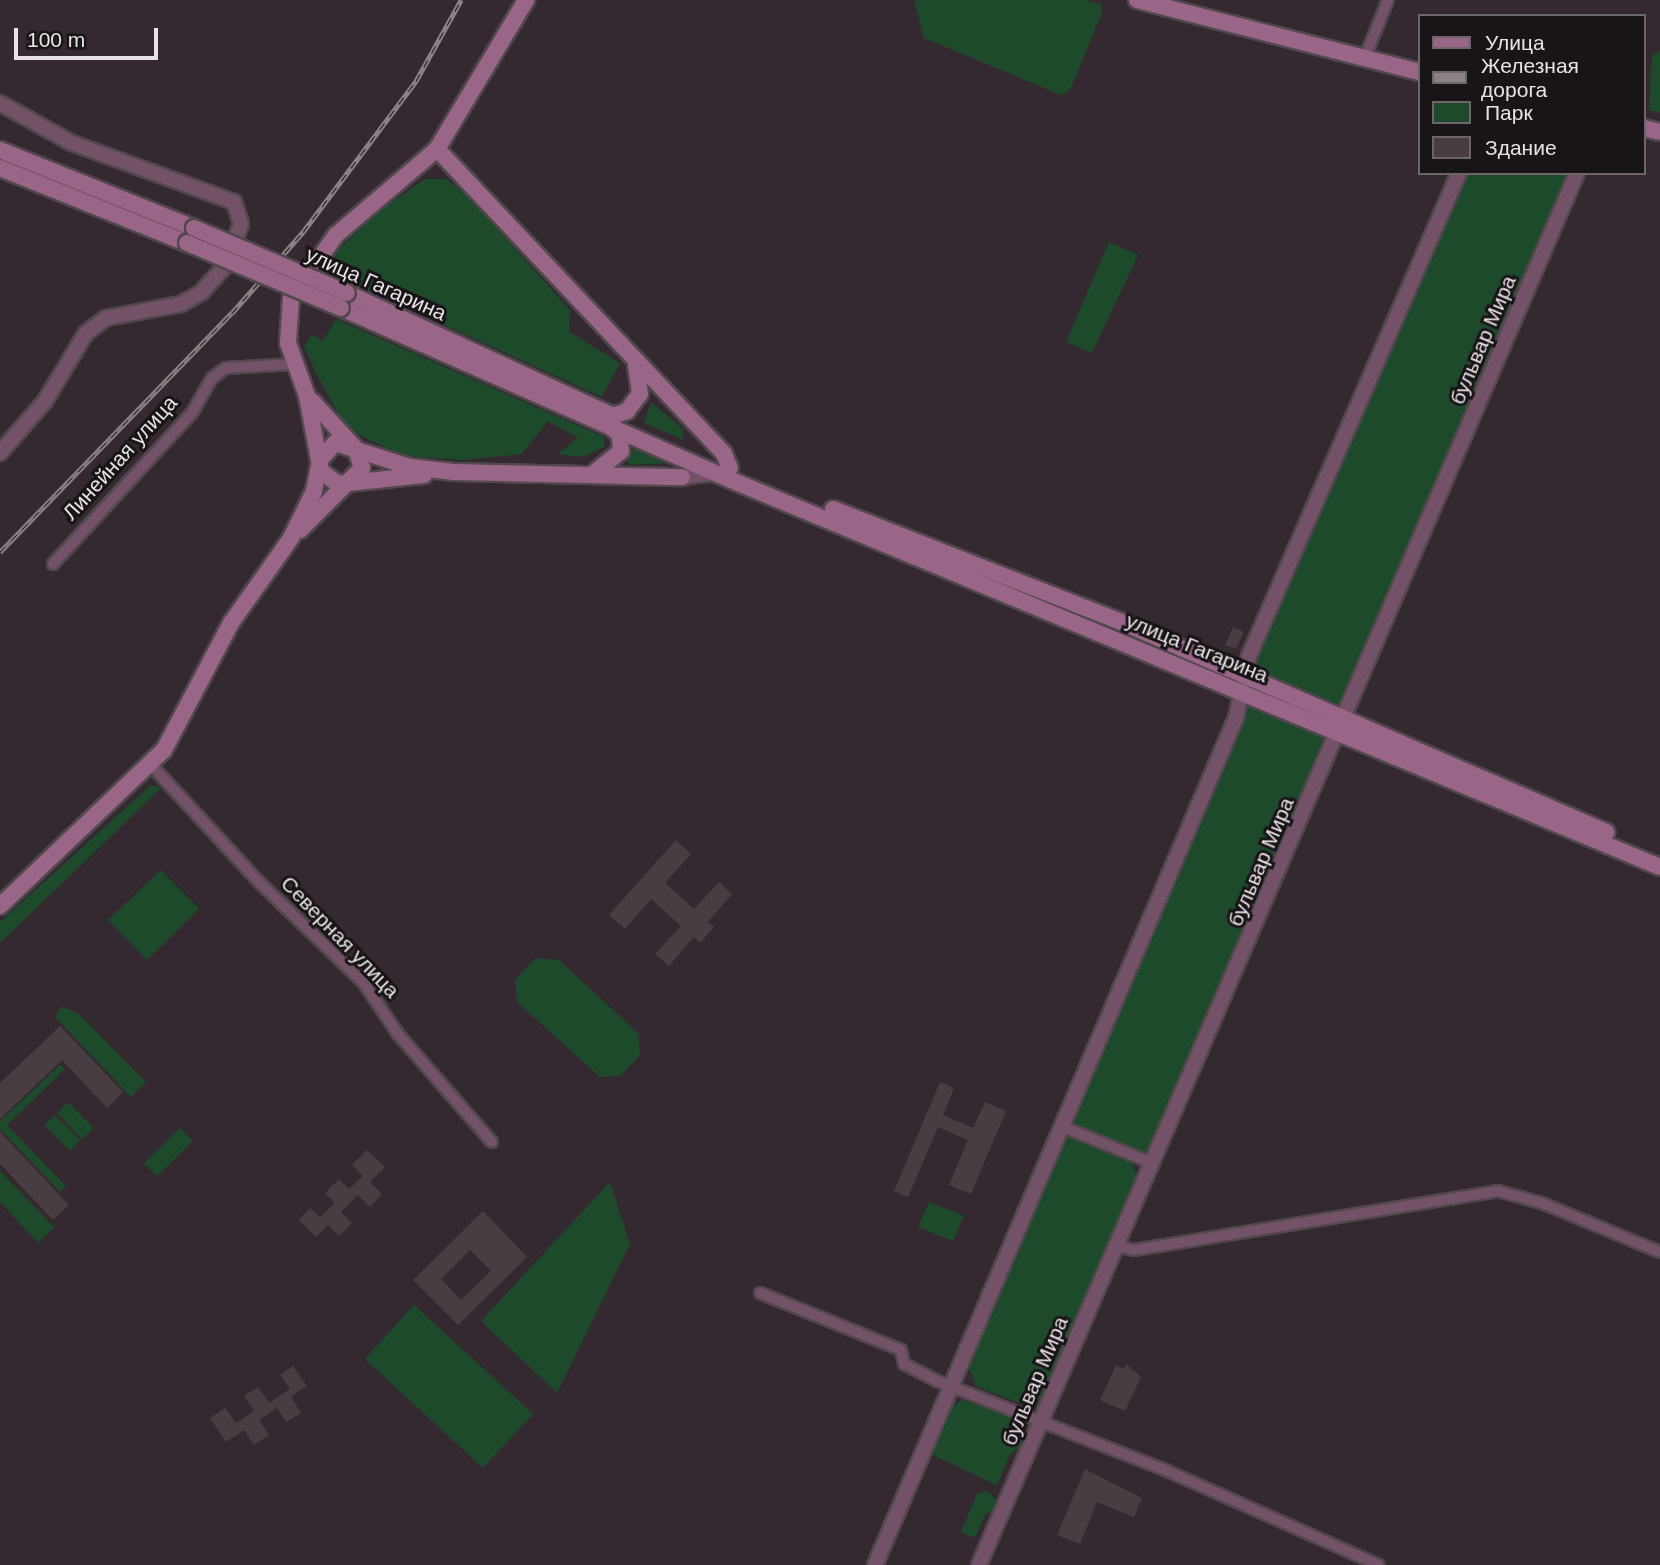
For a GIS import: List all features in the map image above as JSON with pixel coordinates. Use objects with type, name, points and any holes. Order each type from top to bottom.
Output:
[{"type":"main road","points":[[349,483],[328,480],[320,460],[307,396],[294,364],[287,319],[291,298],[315,258],[437,149],[526,0]]},
{"type":"main road","points":[[1137,0],[1418,71]]},
{"type":"main road","points":[[437,149],[635,363],[724,454],[723,470]]},
{"type":"main road","name":"улица Гагарина","points":[[0,150],[723,470],[928,542],[1342,724],[1660,855]]},
{"type":"main road","name":"улица Гагарина","points":[[0,168],[191,236]]},
{"type":"main road","points":[[594,473],[621,452],[620,435],[611,420],[627,411],[640,394],[642,380],[635,363]]},
{"type":"main road","points":[[290,538],[362,468],[356,449],[307,396]]},
{"type":"main road","points":[[0,906],[152,766],[231,623],[290,538],[314,491],[320,460],[335,443],[356,449]]},
{"type":"main road","name":"улица Гагарина","points":[[356,449],[410,467],[454,472],[682,477]]},
{"type":"main road","name":"улица Гагарина","points":[[349,483],[454,472]]},
{"type":"main road","name":"улица Гагарина","points":[[1342,724],[1660,867]]},
{"type":"street","points":[[1365,57],[1388,0]]},
{"type":"street","points":[[0,103],[72,143],[234,202],[241,224],[226,265],[202,292],[181,304],[106,318],[86,333],[45,401],[0,453]]},
{"type":"street","points":[[875,1565],[1236,718],[1242,681],[1458,175]]},
{"type":"street","name":"бульвар Мира","points":[[979,1565],[1149,1162],[1342,724],[1576,175]]},
{"type":"street","name":"Линейная улица","points":[[53,564],[192,413],[212,377],[226,368],[294,364]]},
{"type":"street","name":"улица Гагарина","points":[[682,477],[723,470]]},
{"type":"street","name":"Северная улица","points":[[152,766],[259,882],[363,982],[398,1034],[492,1142]]},
{"type":"street","points":[[1061,1126],[1149,1162]]},
{"type":"street","points":[[1115,1246],[1134,1250],[1498,1192],[1542,1203],[1660,1252]]},
{"type":"street","points":[[760,1293],[901,1350],[904,1364],[953,1387],[1041,1420],[1379,1565]]},
{"type":"green space","points":[[914,0],[1085,0],[1101,4],[1102,13],[1070,90],[1061,95],[924,38]]},
{"type":"green space","points":[[1660,50],[1660,113],[1649,110],[1652,56]]},
{"type":"green space","points":[[1458,175],[1576,175],[1149,1162],[1061,1126],[1236,718],[1242,681]]},
{"type":"green space","points":[[425,179],[446,179],[467,195],[570,310],[569,332],[620,363],[602,397],[352,283],[353,267],[335,262],[322,266],[376,213]]},
{"type":"green space","points":[[1109,242],[1138,255],[1092,353],[1066,342]]},
{"type":"green space","points":[[336,319],[604,437],[604,447],[583,457],[557,454],[578,438],[548,421],[522,454],[462,460],[403,456],[346,428],[316,373],[304,346],[312,335],[323,341]]},
{"type":"green space","points":[[651,402],[683,429],[683,440],[644,423]]},
{"type":"green space","points":[[634,446],[672,460],[673,463],[630,465],[625,458]]},
{"type":"green space","points":[[151,785],[161,788],[0,943],[0,922]]},
{"type":"green space","points":[[161,870],[199,909],[147,960],[108,920]]},
{"type":"green space","points":[[536,958],[559,960],[639,1034],[640,1055],[620,1076],[600,1077],[517,1002],[515,980]]},
{"type":"green space","points":[[62,1006],[79,1014],[146,1082],[131,1097],[55,1017]]},
{"type":"green space","points":[[60,1065],[65,1069],[7,1125],[66,1186],[60,1192],[0,1129],[0,1121]]},
{"type":"green space","points":[[68,1102],[94,1128],[82,1139],[57,1113]]},
{"type":"green space","points":[[55,1115],[80,1140],[70,1151],[44,1125]]},
{"type":"green space","points":[[180,1128],[193,1141],[157,1176],[144,1163]]},
{"type":"green space","points":[[1068,1135],[1130,1159],[1137,1176],[1042,1398],[1027,1406],[976,1386],[968,1366]]},
{"type":"green space","points":[[0,1171],[54,1227],[38,1243],[0,1202]]},
{"type":"green space","points":[[610,1182],[630,1244],[557,1393],[481,1321]]},
{"type":"green space","points":[[929,1202],[964,1216],[953,1241],[918,1227]]},
{"type":"green space","points":[[414,1305],[533,1414],[483,1468],[365,1359]]},
{"type":"green space","points":[[962,1400],[1016,1417],[1025,1428],[1022,1446],[1010,1454],[997,1485],[930,1454],[946,1411]]},
{"type":"green space","points":[[987,1491],[998,1501],[994,1511],[985,1514],[975,1538],[961,1532],[977,1494]]},
{"type":"building","points":[[1233,627],[1244,632],[1236,649],[1225,645]]},
{"type":"building","points":[[676,840],[691,854],[665,883],[694,909],[719,882],[732,894],[708,922],[714,927],[700,943],[694,937],[669,966],[655,954],[681,926],[651,899],[625,929],[609,915]]},
{"type":"building","points":[[60,1026],[123,1092],[107,1108],[62,1060],[0,1119],[0,1083]]},
{"type":"building","points":[[940,1082],[954,1088],[943,1115],[973,1128],[985,1102],[1006,1111],[971,1194],[949,1185],[968,1140],[938,1127],[908,1197],[894,1191]]},
{"type":"building","points":[[0,1132],[69,1205],[53,1220],[0,1164]]},
{"type":"building","points":[[367,1150],[385,1167],[370,1182],[382,1194],[370,1207],[358,1195],[341,1212],[352,1223],[339,1236],[328,1225],[316,1237],[299,1220],[310,1208],[320,1217],[335,1203],[325,1193],[339,1179],[349,1189],[363,1176],[352,1165]]},
{"type":"building","points":[[483,1211],[527,1257],[458,1325],[413,1280]],"holes":[[[470,1250],[491,1271],[461,1300],[441,1279]]]},
{"type":"building","points":[[1126,1364],[1141,1377],[1125,1411],[1100,1400],[1116,1365],[1124,1369]]},
{"type":"building","points":[[293,1366],[307,1386],[291,1397],[301,1413],[286,1422],[277,1408],[259,1420],[269,1435],[254,1445],[244,1430],[226,1442],[210,1418],[225,1408],[236,1423],[254,1411],[244,1396],[258,1387],[269,1403],[290,1389],[280,1375]]},
{"type":"building","points":[[1085,1469],[1142,1498],[1134,1517],[1097,1502],[1080,1544],[1057,1535]]},
{"type":"railway","points":[[0,552],[232,313],[303,232],[416,81],[461,0]]}]
